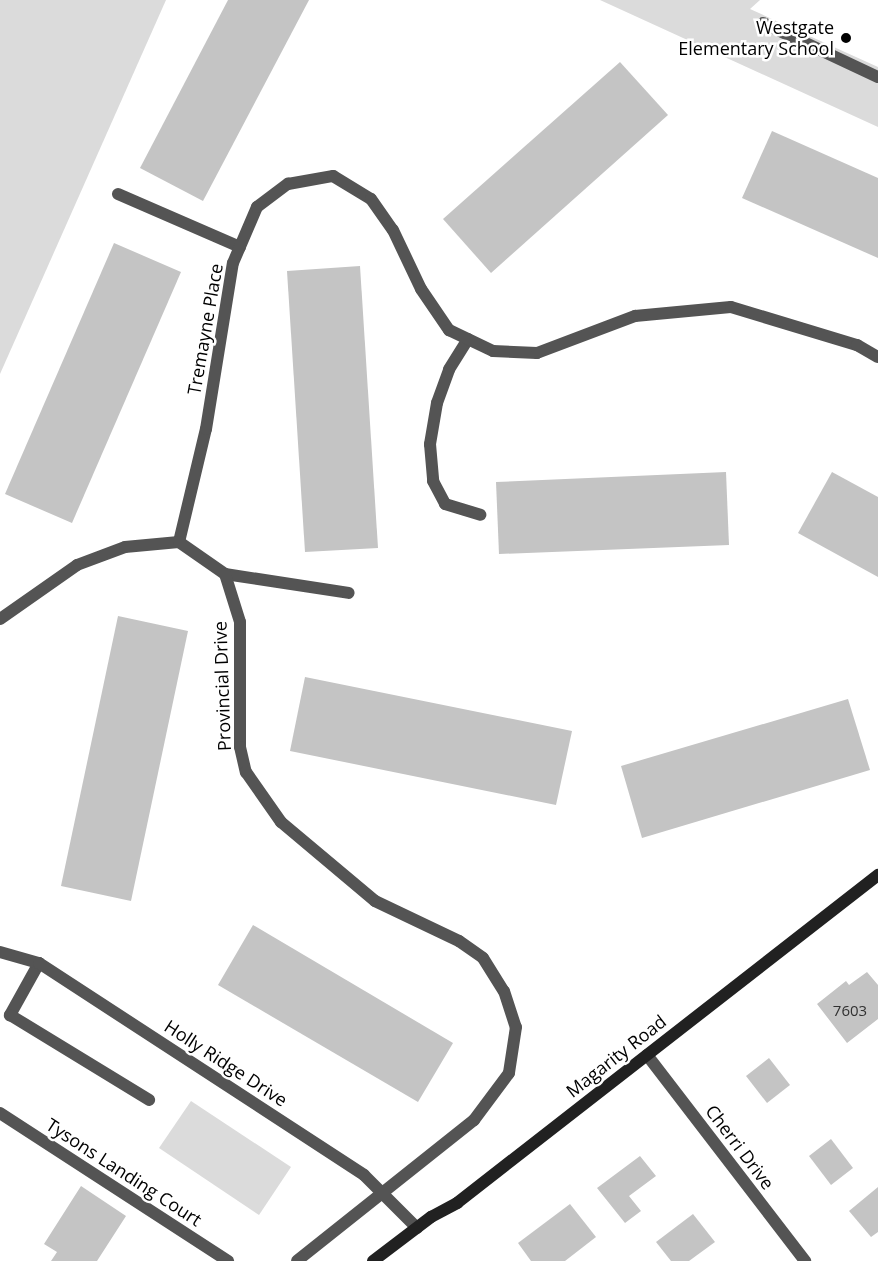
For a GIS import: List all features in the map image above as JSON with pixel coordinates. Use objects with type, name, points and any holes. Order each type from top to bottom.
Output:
[{"type":"main road","name":"Magarity Road","points":[[374,1261],[417,1228],[457,1203],[878,875]]},
{"type":"street","points":[[763,23],[878,77]]},
{"type":"street","name":"Tremayne Place","points":[[179,542],[206,429],[225,305],[240,247],[257,207],[288,184],[333,176],[371,199],[393,230],[421,289],[449,330],[493,351],[537,354],[635,316],[730,307],[857,345],[878,357]]},
{"type":"street","points":[[117,194],[240,247]]},
{"type":"street","points":[[468,339],[441,392],[430,444],[433,481],[445,504],[480,515]]},
{"type":"street","points":[[0,620],[77,566],[125,547],[179,542],[225,574],[349,593]]},
{"type":"street","name":"Provincial Drive","points":[[225,574],[240,622],[240,747],[246,772],[281,822],[375,901],[459,941],[483,958],[504,991],[516,1027],[509,1073],[474,1120],[297,1261]]},
{"type":"street","name":"Holly Ridge Drive","points":[[0,952],[39,963],[364,1175],[417,1228]]},
{"type":"street","points":[[39,963],[10,1016],[149,1100]]},
{"type":"street","name":"Cherri Drive","points":[[647,1055],[805,1261]]},
{"type":"street","name":"Tysons Landing Court","points":[[0,1113],[228,1261]]},
{"type":"shaded area","points":[[0,0],[166,0],[0,374]]},
{"type":"shaded area","points":[[600,0],[760,0],[750,9],[878,67],[878,127]]},
{"type":"shaded area","points":[[191,1101],[291,1167],[259,1215],[159,1148]]},
{"type":"building","points":[[228,0],[309,0],[203,201],[140,168]]},
{"type":"building","points":[[620,62],[668,115],[491,273],[443,219]]},
{"type":"building","points":[[772,131],[878,178],[878,258],[742,198]]},
{"type":"building","points":[[114,243],[181,272],[72,523],[5,494]]},
{"type":"building","points":[[360,266],[378,548],[305,552],[287,271]]},
{"type":"building","points":[[726,472],[729,545],[499,554],[496,482]]},
{"type":"building","points":[[832,472],[878,497],[878,577],[798,533]]},
{"type":"building","points":[[118,616],[188,631],[131,901],[61,886]]},
{"type":"building","points":[[305,677],[572,731],[556,805],[290,751]]},
{"type":"building","points":[[848,699],[870,770],[642,838],[621,766]]},
{"type":"building","points":[[253,925],[453,1043],[418,1102],[218,985]]},
{"type":"building","points":[[867,972],[878,985],[878,1019],[847,1043],[817,1004],[846,981],[849,985]]},
{"type":"building","points":[[769,1058],[790,1085],[767,1103],[746,1076]]},
{"type":"building","points":[[831,1139],[853,1168],[831,1185],[809,1156]]},
{"type":"building","points":[[640,1156],[656,1176],[629,1196],[641,1211],[625,1223],[597,1188]]},
{"type":"building","points":[[81,1186],[126,1216],[97,1261],[51,1261],[57,1252],[44,1244]]},
{"type":"building","points":[[878,1187],[878,1232],[871,1237],[849,1211]]},
{"type":"building","points":[[570,1204],[596,1237],[565,1261],[531,1261],[518,1243]]},
{"type":"building","points":[[693,1214],[715,1242],[689,1261],[671,1261],[656,1242]]},
{"type":"place","name":"Westgate Elementary School","points":[[846,38]]}]
